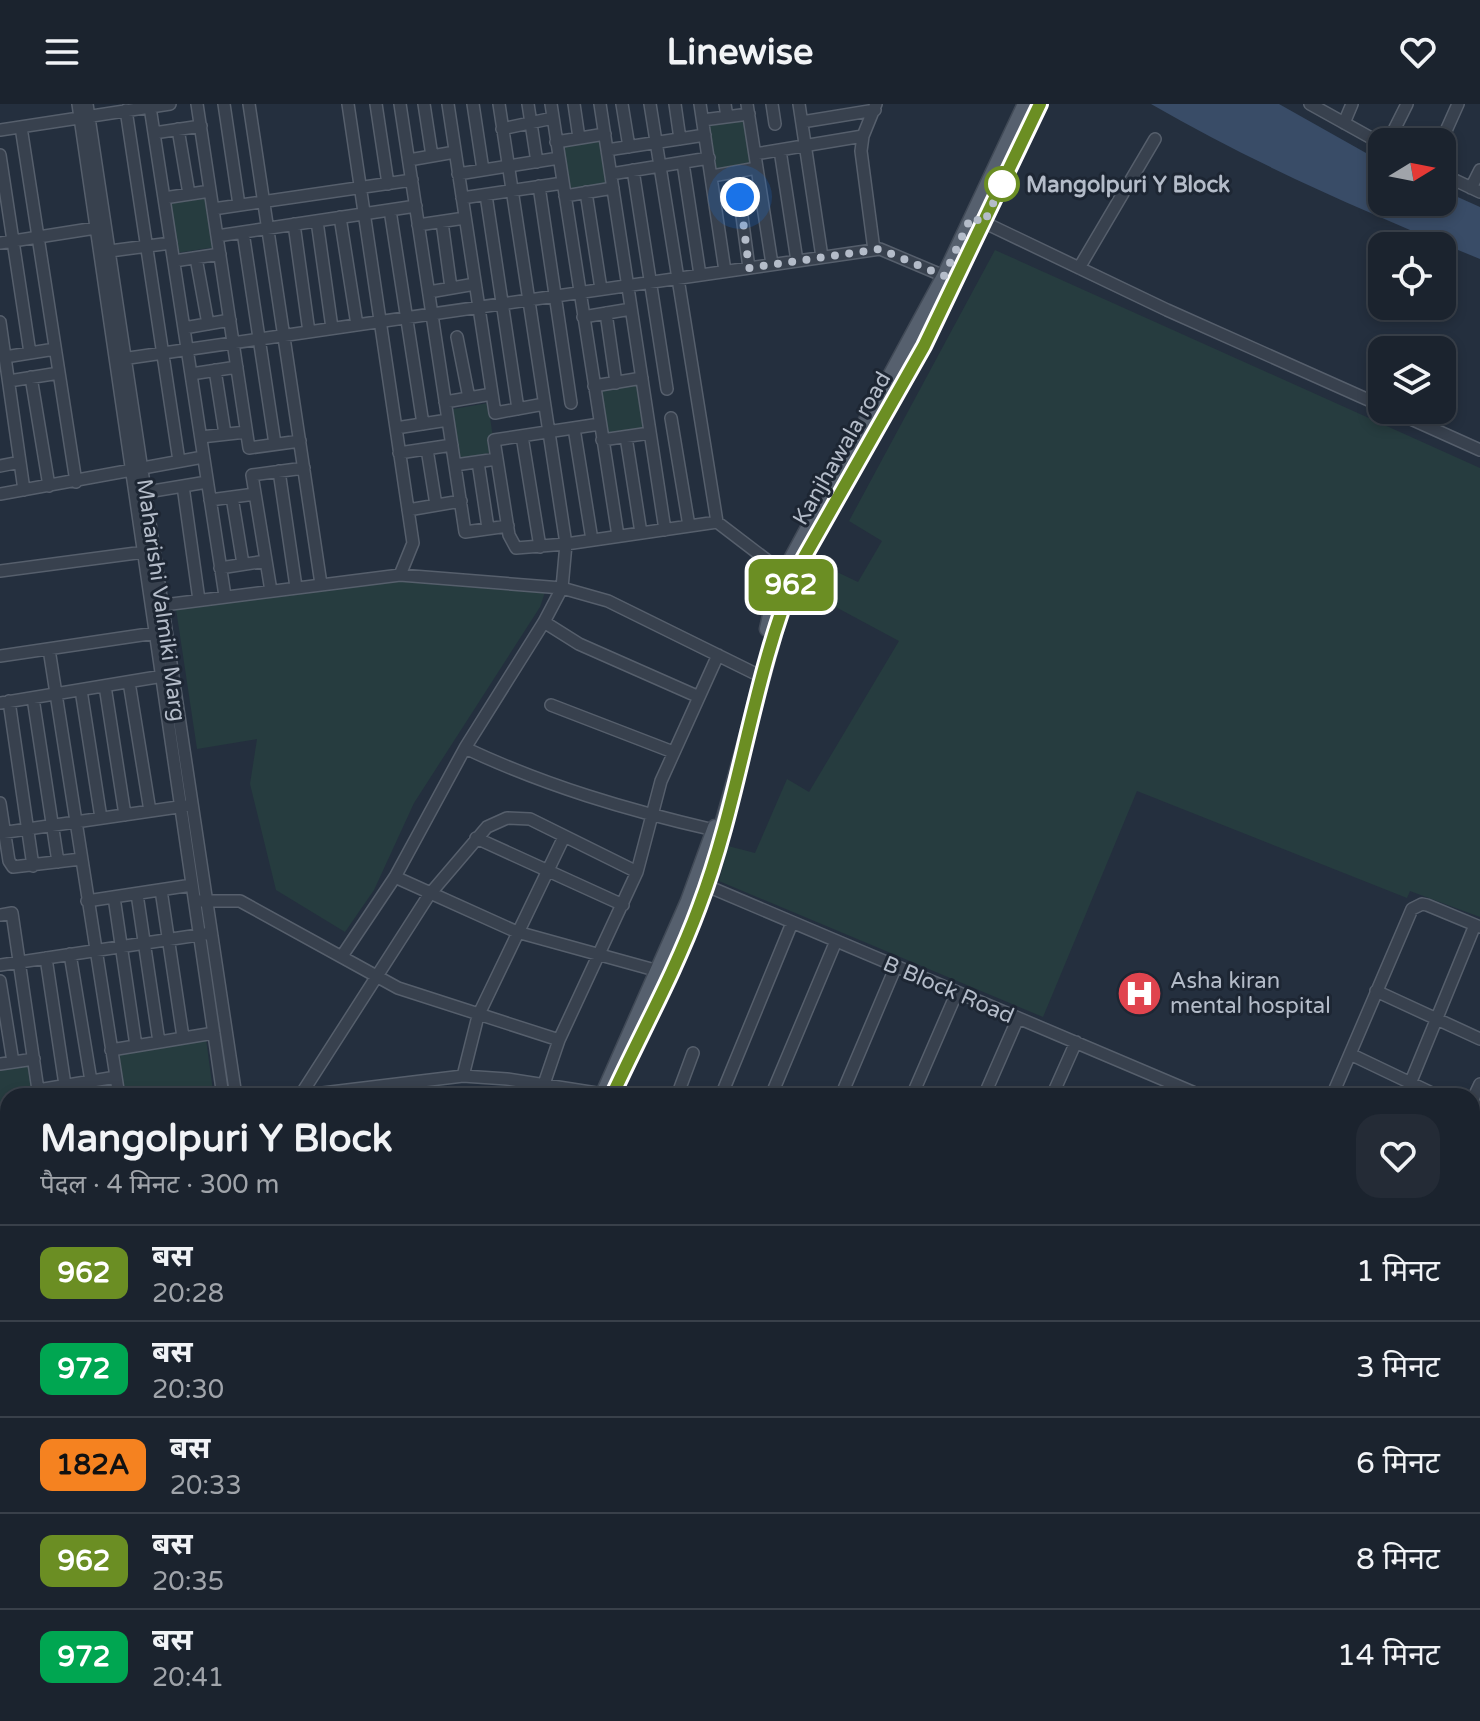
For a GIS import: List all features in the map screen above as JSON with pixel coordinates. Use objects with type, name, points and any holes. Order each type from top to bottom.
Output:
[{"type":"main road","name":"Kanjhawala road","points":[[701,884],[773,602],[785,574],[924,346],[1025,104]]},
{"type":"main road","name":"Kanjhawala road","points":[[609,1088],[701,884],[783,604],[798,568],[944,276],[1040,104]]},
{"type":"street","name":"Maharishi Valmiki Marg","points":[[78,104],[85,113],[138,471],[144,552],[157,606]]},
{"type":"street","points":[[0,130],[85,113],[170,104]]},
{"type":"street","points":[[197,104],[249,448],[300,441]]},
{"type":"street","points":[[224,104],[239,205]]},
{"type":"street","points":[[249,104],[321,584]]},
{"type":"street","points":[[348,104],[413,543],[400,575]]},
{"type":"street","points":[[376,104],[388,184]]},
{"type":"street","points":[[400,104],[465,532],[508,526]]},
{"type":"street","points":[[424,104],[432,156]]},
{"type":"street","points":[[448,104],[495,413],[544,404]]},
{"type":"street","points":[[473,104],[483,170]]},
{"type":"street","points":[[342,956],[395,877],[465,748],[562,588],[566,544],[499,104]]},
{"type":"street","points":[[528,104],[537,162]]},
{"type":"street","points":[[551,104],[618,536]]},
{"type":"street","points":[[574,104],[579,138]]},
{"type":"street","points":[[600,104],[665,530]]},
{"type":"street","points":[[622,104],[629,147]]},
{"type":"street","points":[[650,104],[717,522],[785,574]]},
{"type":"street","points":[[675,104],[680,139]]},
{"type":"street","points":[[700,104],[725,271]]},
{"type":"street","points":[[725,104],[727,117]]},
{"type":"street","points":[[772,104],[775,124]]},
{"type":"street","points":[[799,104],[822,257]]},
{"type":"street","points":[[824,104],[826,118]]},
{"type":"street","points":[[1310,104],[1368,136]]},
{"type":"street","points":[[1344,123],[1352,104]]},
{"type":"street","points":[[1395,128],[1407,104]]},
{"type":"street","points":[[1447,128],[1458,104]]},
{"type":"street","points":[[150,107],[225,596]]},
{"type":"street","points":[[802,122],[851,109],[876,107],[863,136],[861,151],[874,250]]},
{"type":"street","points":[[703,120],[727,117],[748,109],[772,264]]},
{"type":"street","points":[[126,110],[179,461]]},
{"type":"street","points":[[502,129],[553,118]]},
{"type":"street","points":[[154,133],[201,126]]},
{"type":"street","points":[[21,127],[76,482]]},
{"type":"street","points":[[178,129],[189,194]]},
{"type":"street","points":[[556,142],[605,134]]},
{"type":"street","points":[[607,150],[705,135]]},
{"type":"street","points":[[755,154],[863,136]]},
{"type":"street","points":[[1079,268],[1155,139]]},
{"type":"street","points":[[780,150],[797,261]]},
{"type":"street","points":[[409,160],[455,152]]},
{"type":"street","points":[[0,155],[6,242],[30,353]]},
{"type":"street","points":[[458,174],[559,158]]},
{"type":"street","points":[[611,174],[709,158]]},
{"type":"street","points":[[683,163],[700,275]]},
{"type":"street","points":[[712,176],[757,168]]},
{"type":"street","points":[[633,170],[667,389]]},
{"type":"street","points":[[1456,181],[1476,190],[1480,170]]},
{"type":"street","points":[[736,172],[749,268]]},
{"type":"street","points":[[213,209],[412,180]]},
{"type":"street","points":[[462,198],[563,183]]},
{"type":"street","points":[[539,186],[571,403]]},
{"type":"street","points":[[565,196],[613,188]]},
{"type":"street","points":[[164,198],[210,191]]},
{"type":"street","points":[[586,192],[601,289]]},
{"type":"street","points":[[486,195],[518,409]]},
{"type":"street","points":[[217,236],[416,206]]},
{"type":"street","points":[[390,210],[423,424]]},
{"type":"street","points":[[340,217],[357,325]]},
{"type":"street","points":[[418,225],[465,218]]},
{"type":"street","points":[[977,220],[1368,400]]},
{"type":"street","points":[[317,221],[332,328]]},
{"type":"street","points":[[442,222],[451,288]]},
{"type":"street","points":[[294,224],[309,332]]},
{"type":"street","name":"Maharishi Valmiki Marg","points":[[101,228],[110,251],[121,359]]},
{"type":"street","points":[[6,242],[101,228]]},
{"type":"street","points":[[243,232],[275,444]]},
{"type":"street","points":[[110,251],[171,243]]},
{"type":"street","points":[[121,359],[874,250],[893,252],[944,276]]},
{"type":"street","points":[[174,261],[220,254]]},
{"type":"street","points":[[196,258],[208,324]]},
{"type":"street","points":[[429,292],[475,284]]},
{"type":"street","points":[[583,317],[631,309]]},
{"type":"street","points":[[606,313],[616,383]]},
{"type":"street","points":[[184,328],[230,320]]},
{"type":"street","points":[[0,322],[9,381],[5,396],[24,490]]},
{"type":"street","points":[[457,337],[469,398]]},
{"type":"street","points":[[5,357],[55,349]]},
{"type":"street","points":[[191,374],[237,367]]},
{"type":"street","points":[[215,370],[225,434]]},
{"type":"street","points":[[9,381],[59,373]]},
{"type":"street","points":[[31,377],[49,486]]},
{"type":"street","points":[[594,386],[642,378]]},
{"type":"street","points":[[445,402],[492,394]]},
{"type":"street","points":[[671,418],[689,526]]},
{"type":"street","points":[[396,428],[448,420]]},
{"type":"street","points":[[600,424],[494,440],[508,526],[516,548],[566,544],[717,522]]},
{"type":"street","points":[[1422,424],[1480,450]]},
{"type":"street","points":[[574,428],[592,540]]},
{"type":"street","points":[[201,437],[246,432]]},
{"type":"street","points":[[602,440],[650,433]]},
{"type":"street","points":[[522,436],[540,547]]},
{"type":"street","points":[[626,437],[641,533]]},
{"type":"street","points":[[399,453],[452,445]]},
{"type":"street","points":[[427,449],[436,505]]},
{"type":"street","points":[[0,494],[203,457]]},
{"type":"street","points":[[455,465],[497,459]]},
{"type":"street","points":[[0,466],[20,462]]},
{"type":"street","points":[[478,462],[488,528]]},
{"type":"street","points":[[271,591],[252,475],[304,468]]},
{"type":"street","points":[[279,471],[296,587]]},
{"type":"street","points":[[140,494],[207,482]]},
{"type":"street","points":[[183,486],[199,600]]},
{"type":"street","name":"Maharishi Valmiki Marg","points":[[140,494],[205,934],[234,1088]]},
{"type":"street","points":[[210,500],[255,494]]},
{"type":"street","points":[[232,497],[243,564]]},
{"type":"street","points":[[408,510],[461,501]]},
{"type":"street","points":[[0,571],[144,552]]},
{"type":"street","points":[[220,568],[266,561]]},
{"type":"street","points":[[157,606],[400,575],[562,588],[608,601],[756,674]]},
{"type":"street","points":[[544,622],[579,644],[699,697]]},
{"type":"street","points":[[0,656],[161,632]]},
{"type":"street","points":[[49,649],[118,1088]]},
{"type":"street","points":[[544,1084],[559,1040],[601,956],[637,872],[661,781],[718,655]]},
{"type":"street","points":[[33,866],[5,702],[167,676]]},
{"type":"street","points":[[129,682],[150,811]]},
{"type":"street","points":[[105,686],[125,815]]},
{"type":"street","points":[[81,690],[101,818]]},
{"type":"street","points":[[33,698],[58,862]]},
{"type":"street","points":[[551,705],[673,752]]},
{"type":"street","points":[[465,748],[548,785],[653,817],[714,830]]},
{"type":"street","points":[[0,803],[2,833],[10,865],[33,866],[81,859]]},
{"type":"street","name":"Maharishi Valmiki Marg","points":[[186,806],[192,885],[200,900]]},
{"type":"street","points":[[2,833],[186,806]]},
{"type":"street","points":[[304,1088],[429,895],[476,838],[498,820],[520,817],[637,872]]},
{"type":"street","points":[[476,838],[623,905]]},
{"type":"street","points":[[463,1076],[478,1016],[563,839]]},
{"type":"street","points":[[395,877],[429,895],[517,932],[663,972]]},
{"type":"street","name":"B Block Road","points":[[701,884],[1182,1088]]},
{"type":"street","points":[[87,901],[192,885]]},
{"type":"street","points":[[161,890],[166,940],[183,1037]]},
{"type":"street","points":[[137,894],[159,1042]]},
{"type":"street","points":[[114,897],[136,1046]]},
{"type":"street","points":[[200,900],[240,901],[398,988],[559,1040]]},
{"type":"street","points":[[1335,1088],[1376,991],[1417,906],[1438,909],[1478,926],[1409,1088]]},
{"type":"street","points":[[0,915],[12,913],[38,1088]]},
{"type":"street","points":[[724,1088],[792,923]]},
{"type":"street","name":"Maharishi Valmiki Marg","points":[[205,934],[222,1088]]},
{"type":"street","points":[[0,965],[205,934]]},
{"type":"street","points":[[774,1088],[836,941]]},
{"type":"street","points":[[70,954],[91,1081]]},
{"type":"street","points":[[46,958],[65,1085]]},
{"type":"street","points":[[844,1088],[896,966]]},
{"type":"street","points":[[0,981],[6,1063],[34,1059]]},
{"type":"street","points":[[1376,991],[1480,1039]]},
{"type":"street","points":[[915,1088],[957,992]]},
{"type":"street","points":[[987,1088],[1018,1018]]},
{"type":"street","points":[[111,1050],[214,1033]]},
{"type":"street","points":[[1056,1088],[1076,1042]]},
{"type":"street","points":[[680,1088],[693,1053]]},
{"type":"street","points":[[1350,1054],[1421,1088]]},
{"type":"street","points":[[365,1088],[463,1076],[567,1088]]},
{"type":"street","points":[[49,1088],[116,1077]]},
{"type":"green space","points":[[747,116],[754,165],[714,171],[707,123]]},
{"type":"green space","points":[[601,138],[608,187],[568,193],[561,144]]},
{"type":"green space","points":[[208,198],[216,247],[176,253],[168,204]]},
{"type":"green space","points":[[995,250],[1368,418],[1368,424],[1382,424],[1480,468],[1480,917],[1410,891],[1407,898],[1137,791],[1043,1017],[719,881],[728,846],[755,853],[787,779],[809,792],[899,641],[804,590],[818,563],[858,582],[882,541],[849,521]]},
{"type":"green space","points":[[638,382],[645,431],[606,437],[598,388]]},
{"type":"green space","points":[[488,403],[495,452],[455,459],[448,410]]},
{"type":"green space","points":[[391,577],[546,589],[540,607],[414,803],[374,890],[345,932],[276,890],[250,784],[257,739],[197,749],[176,609]]},
{"type":"green space","points":[[206,1039],[213,1088],[120,1088],[114,1052]]},
{"type":"green space","points":[[37,1062],[41,1088],[0,1088],[0,1068]]},
{"type":"green space","points":[[113,1081],[114,1088],[63,1088]]},
{"type":"water","points":[[1151,104],[1279,104],[1368,154],[1368,212],[1313,187]]},
{"type":"water","points":[[1456,196],[1480,207],[1480,259],[1456,249],[1456,232],[1415,232],[1378,216],[1456,216]]},
{"type":"bus line","name":"962","points":[[616,1088],[699,908],[725,827],[783,604],[798,568],[924,346],[1040,104]]},
{"type":"place","name":"Mangolpuri Y Block","points":[[1002,184]]},
{"type":"place","name":"Asha kiran mental hospital","points":[[1139,993]]},
{"type":"route","points":[[740,197],[749,268],[880,249],[944,276],[971,217],[984,223],[1002,184]]}]
